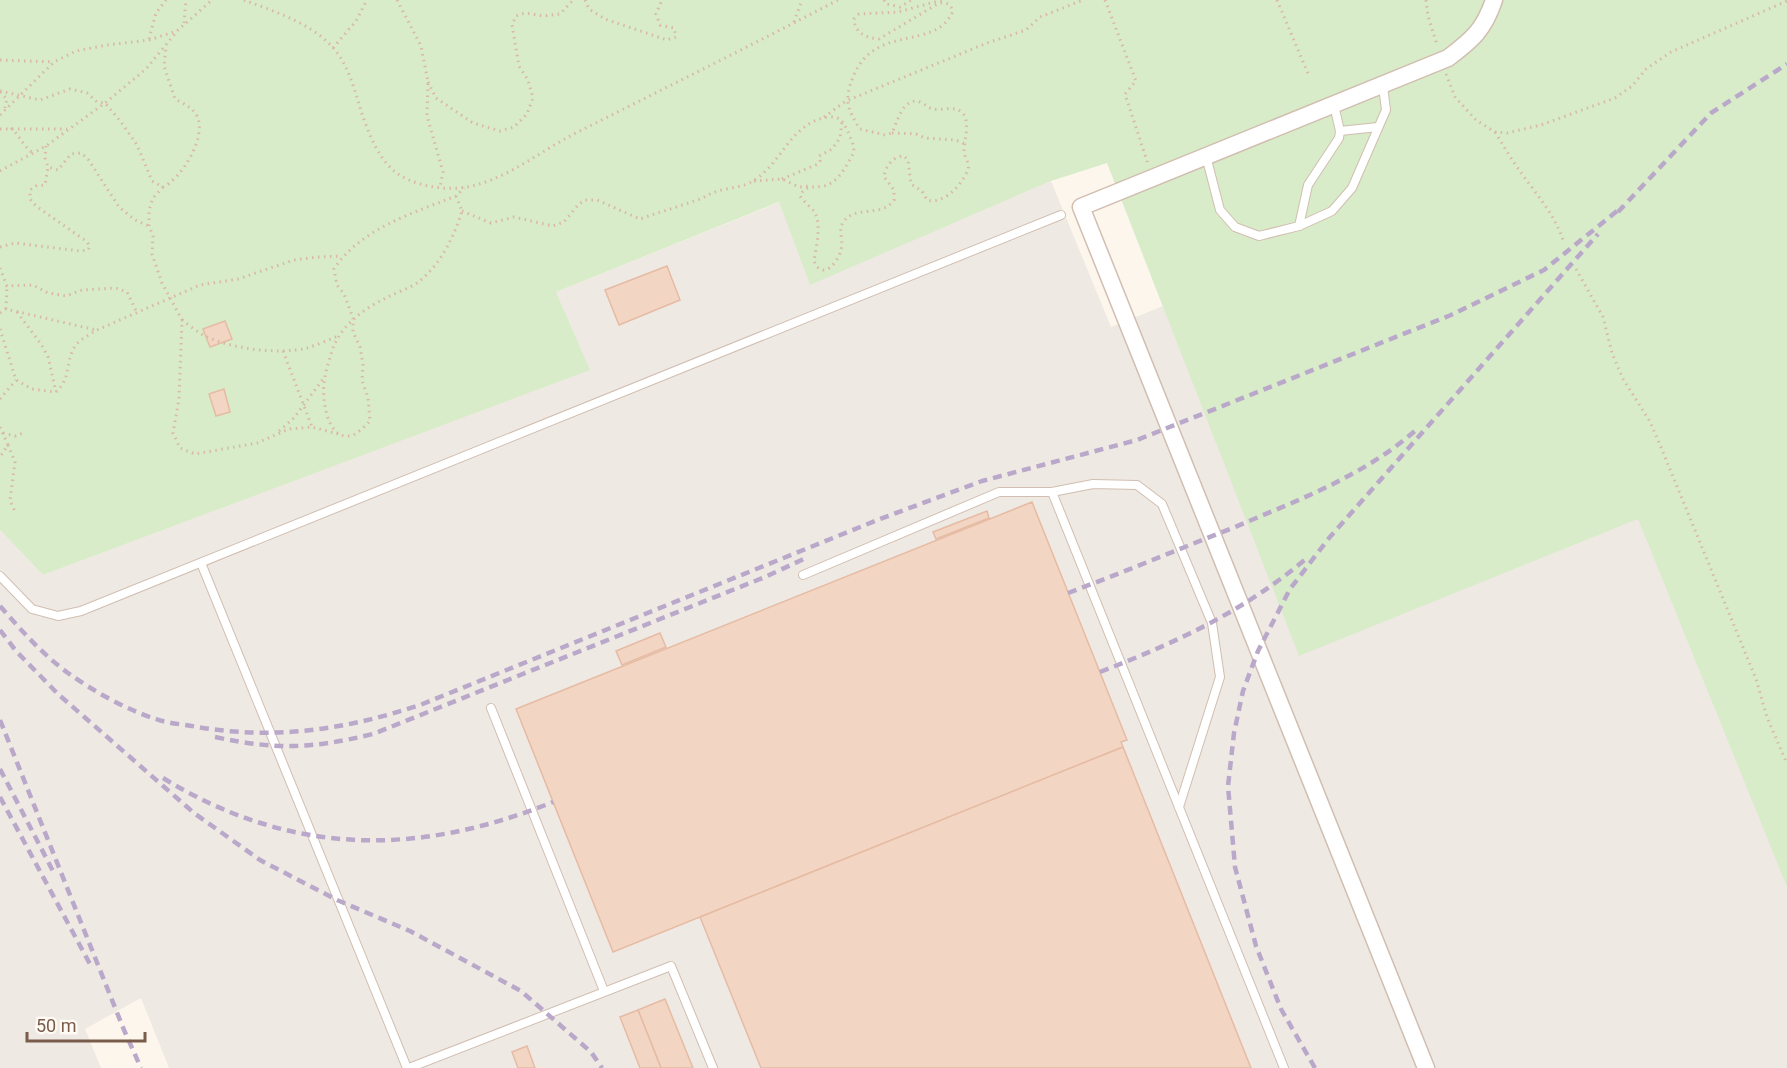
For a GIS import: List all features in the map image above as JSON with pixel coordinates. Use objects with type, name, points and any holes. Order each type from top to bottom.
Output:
[{"type":"street","points":[[1426,1068],[1081,207],[1443,60],[1474,39],[1487,19],[1494,0]]},
{"type":"lane","points":[[1206,156],[1220,210],[1235,227],[1259,236],[1299,226],[1332,211],[1352,188],[1386,110],[1383,86]]},
{"type":"lane","points":[[1299,226],[1308,185],[1339,138],[1340,131],[1334,105]]},
{"type":"lane","points":[[1340,131],[1378,128]]},
{"type":"lane","points":[[0,576],[32,609],[58,616],[81,611],[1061,215]]},
{"type":"lane","points":[[803,575],[999,492],[1052,492],[1093,484],[1137,485],[1162,504],[1212,623],[1220,677],[1179,807]]},
{"type":"lane","points":[[1052,492],[1284,1068]]},
{"type":"lane","points":[[201,563],[408,1068],[671,966],[712,1068]]},
{"type":"lane","points":[[491,708],[604,991]]},
{"type":"path","points":[[149,40],[156,13],[166,0]]},
{"type":"path","points":[[183,25],[186,0]]},
{"type":"path","points":[[0,171],[46,146],[105,104],[146,69],[178,30],[212,0]]},
{"type":"path","points":[[244,0],[285,16],[314,32],[333,48],[349,74],[372,139],[382,157],[393,171],[412,181],[440,188],[466,187],[493,179],[571,136],[838,0]]},
{"type":"path","points":[[333,48],[356,21],[367,0]]},
{"type":"path","points":[[397,0],[421,46],[428,82],[427,117],[443,172],[440,188]]},
{"type":"path","points":[[428,82],[436,98],[473,123],[500,131],[514,127],[527,114],[533,98],[528,80],[519,66],[512,25],[516,16],[525,13],[543,16],[560,14],[573,0]]},
{"type":"path","points":[[585,0],[589,9],[605,20],[667,40],[676,37],[674,28],[660,25],[656,14],[662,0]]},
{"type":"path","points":[[794,23],[802,0]]},
{"type":"path","points":[[884,0],[886,4],[895,7],[900,7],[911,0]]},
{"type":"path","points":[[942,0],[898,12],[859,14],[854,19],[854,26],[861,34],[879,39],[939,3],[945,2],[953,11],[950,18],[932,32],[874,48],[857,67],[846,101],[860,129],[885,135],[916,134],[925,138],[956,140],[965,144]]},
{"type":"path","points":[[753,181],[793,136],[806,125],[822,118],[846,101],[987,43],[1026,30],[1040,17],[1083,0]]},
{"type":"path","points":[[1105,0],[1136,81],[1125,94],[1153,177]]},
{"type":"path","points":[[1277,0],[1309,76]]},
{"type":"path","points":[[1426,0],[1428,16],[1448,81],[1455,96],[1476,120],[1496,132],[1507,133],[1542,125],[1615,98],[1632,86],[1646,69],[1671,52],[1787,0]]},
{"type":"path","points":[[0,115],[54,62],[76,51],[149,40],[178,30]]},
{"type":"path","points":[[166,47],[164,66],[175,99],[189,106],[197,117],[200,133],[184,169],[153,198],[149,210],[149,226],[153,236],[152,254],[170,300],[182,320],[205,336],[233,345],[283,351],[308,348],[338,336]]},
{"type":"path","points":[[0,60],[54,62]]},
{"type":"path","points":[[0,91],[40,100],[70,89],[87,93],[97,102],[105,104],[137,145],[152,181],[163,187]]},
{"type":"path","points":[[0,91],[7,99],[5,110]]},
{"type":"path","points":[[810,186],[803,190],[800,196],[816,216],[819,230],[814,261],[819,268],[824,270],[833,265],[842,249],[841,225],[845,219],[852,214],[885,209],[894,200],[894,190],[884,177],[890,163],[895,158],[904,156],[908,160],[910,184],[922,191],[927,200],[939,201],[957,187],[968,170],[964,154],[965,118],[961,112],[952,109],[934,109],[920,102],[913,102],[896,119],[892,133]]},
{"type":"path","points":[[782,179],[799,187],[821,187],[830,184],[840,175],[854,153],[854,147],[843,121],[836,116],[822,118]]},
{"type":"path","points":[[462,211],[491,223],[514,217],[553,226],[564,222],[585,200],[597,200],[640,219],[753,181],[782,179],[818,164],[819,156],[832,149],[840,138],[840,127],[843,121]]},
{"type":"path","points":[[11,128],[19,135],[25,148],[33,153]]},
{"type":"path","points":[[0,129],[69,129]]},
{"type":"path","points":[[1496,132],[1514,163],[1549,210],[1559,227],[1564,243]]},
{"type":"path","points":[[0,247],[15,243],[80,251],[88,250],[90,246],[36,206],[30,199],[30,190],[45,184],[48,167],[45,158],[46,146]]},
{"type":"path","points":[[48,167],[58,170],[72,154],[81,153],[103,179],[119,207],[135,220],[149,226]]},
{"type":"path","points":[[182,320],[178,399],[173,433],[180,448],[195,454],[257,443],[289,429],[312,427],[348,437],[360,431],[370,421],[368,397],[362,381],[363,365],[360,347],[352,332],[353,318],[344,294],[337,285],[334,269],[342,256],[376,230],[456,196],[466,187]]},
{"type":"path","points":[[338,434],[329,422],[324,403],[325,377],[338,336],[353,318],[385,298],[416,283],[428,273],[448,246],[457,228],[462,211],[456,196]]},
{"type":"path","points":[[0,329],[16,380],[32,389],[56,392],[65,384],[74,348],[84,337],[97,330],[200,285],[238,279],[294,260],[342,256]]},
{"type":"path","points":[[0,268],[8,286],[6,309]]},
{"type":"path","points":[[1576,269],[1603,317],[1612,353],[1623,380],[1649,420],[1658,440],[1756,679],[1767,717],[1787,764]]},
{"type":"path","points":[[8,286],[33,285],[48,292],[66,296],[82,290],[116,288],[127,292],[137,314]]},
{"type":"path","points":[[0,313],[6,309],[97,330]]},
{"type":"path","points":[[17,312],[48,357],[56,392]]},
{"type":"path","points":[[283,351],[312,427]]},
{"type":"path","points":[[278,433],[303,407],[325,377]]},
{"type":"path","points":[[0,399],[16,380]]},
{"type":"path","points":[[0,426],[15,462],[9,500],[15,512]]},
{"type":"path","points":[[3,433],[16,436],[23,433]]},
{"type":"path","points":[[0,457],[8,445]]},
{"type":"shaded area","points":[[1787,0],[1787,1068],[169,1068],[141,998],[85,1029],[101,1068],[0,1068],[0,530],[43,575],[589,370],[556,292],[780,202],[810,284],[1051,181],[1111,327],[1558,147]]},
{"type":"green space","points":[[0,0],[1787,0],[1787,887],[1638,519],[1299,656],[1107,163],[1051,181],[810,285],[779,202],[556,292],[590,370],[43,575],[0,530]]},
{"type":"building","points":[[667,266],[680,300],[619,325],[605,290]]},
{"type":"building","points":[[225,321],[232,339],[210,347],[203,329]]},
{"type":"building","points":[[224,389],[230,412],[216,416],[209,394]]},
{"type":"building","points":[[1032,502],[1127,740],[1121,742],[1123,747],[613,952],[516,709]]},
{"type":"building","points":[[987,511],[989,518],[936,539],[933,532]]},
{"type":"building","points":[[660,633],[666,647],[622,665],[616,651]]},
{"type":"building","points":[[1123,747],[1251,1068],[761,1068],[700,917]]},
{"type":"building","points":[[665,999],[693,1068],[661,1068],[638,1010]]},
{"type":"building","points":[[638,1010],[661,1068],[640,1068],[620,1017]]},
{"type":"building","points":[[527,1046],[535,1068],[518,1068],[512,1052]]},
{"type":"railway","points":[[1618,212],[1711,113],[1787,64]]},
{"type":"railway","points":[[0,606],[58,666],[110,699],[161,721],[254,733],[310,730],[364,721],[420,705],[880,519],[982,481],[1137,440],[1451,315],[1544,270],[1622,207]]},
{"type":"railway","points":[[1315,1068],[1281,1009],[1256,946],[1235,867],[1228,786],[1234,733],[1243,691],[1258,651],[1290,589],[1329,538],[1598,234]]},
{"type":"railway","points":[[1068,593],[1235,527],[1330,486],[1375,461],[1416,430]]},
{"type":"railway","points":[[215,737],[257,744],[294,746],[331,743],[373,734],[765,577],[808,557]]},
{"type":"railway","points":[[1100,672],[1182,637],[1234,610],[1307,558]]},
{"type":"railway","points":[[0,630],[16,651],[58,694],[194,813],[260,860],[337,900],[410,931],[521,991],[591,1052],[602,1068]]},
{"type":"railway","points":[[0,720],[141,1068]]},
{"type":"railway","points":[[0,769],[54,873]]},
{"type":"railway","points":[[163,778],[211,804],[258,822],[306,834],[355,840],[403,839],[453,832],[502,820],[553,802]]},
{"type":"railway","points":[[0,797],[91,966]]}]
